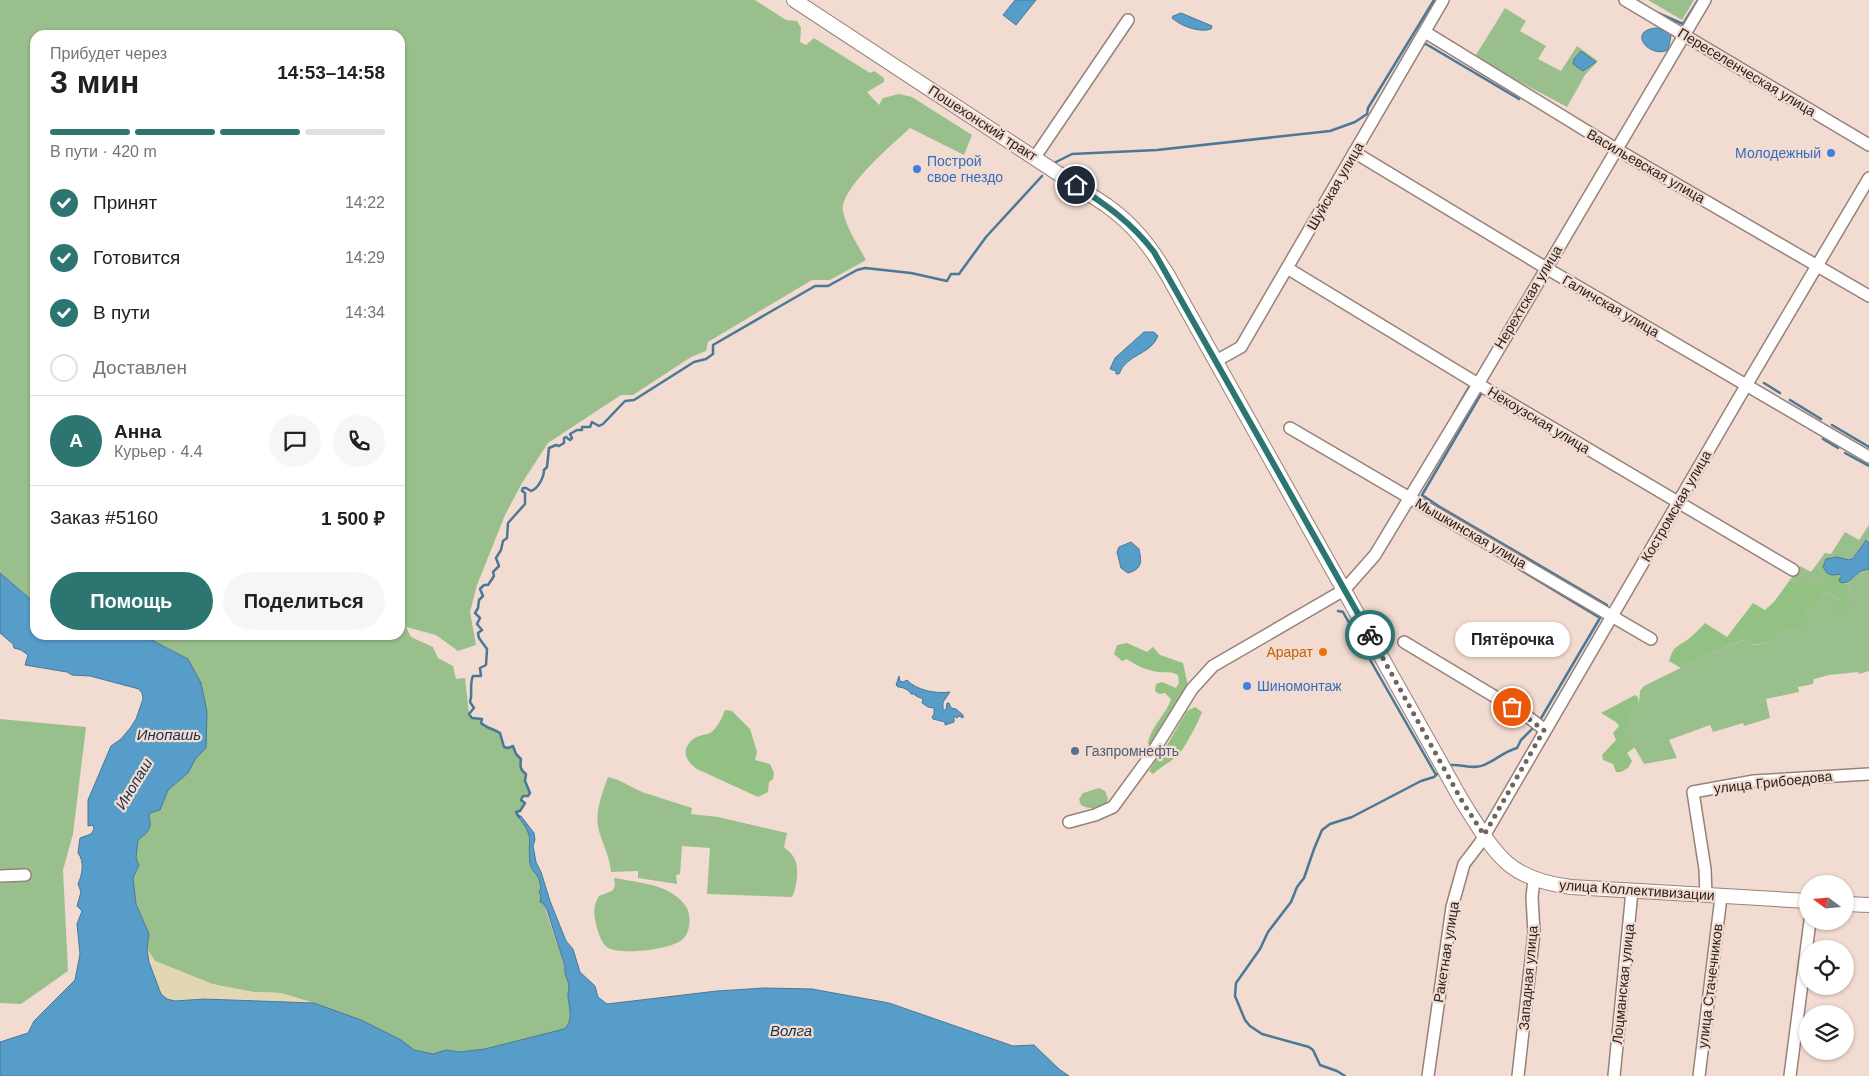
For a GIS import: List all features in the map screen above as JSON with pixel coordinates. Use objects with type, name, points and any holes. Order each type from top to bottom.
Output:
[{"type":"main road","name":"Пошехонский тракт","points":[[794,0],[1035,157],[1106,205],[1139,233],[1168,274],[1462,801],[1484,835]]},
{"type":"main road","name":"улица Коллективизации","points":[[1484,835],[1509,865],[1534,880],[1571,887],[1799,901]]},
{"type":"main road","points":[[1854,904],[1869,905]]},
{"type":"street","name":"Шуйская улица","points":[[1216,361],[1241,346],[1444,0]]},
{"type":"street","name":"Переселенческая улица","points":[[1625,0],[1869,145]]},
{"type":"street","name":"Нерехтская улица","points":[[1069,822],[1095,815],[1113,806],[1151,755],[1192,689],[1213,666],[1344,590],[1375,555],[1705,0]]},
{"type":"street","points":[[1035,157],[1128,20]]},
{"type":"street","name":"Васильевская улица","points":[[1425,32],[1616,149],[1869,296]]},
{"type":"street","name":"Галичская улица","points":[[1354,152],[1546,268],[1869,457]]},
{"type":"street","name":"Костромская улица","points":[[1484,835],[1869,178]]},
{"type":"street","name":"Некоузская улица","points":[[1287,268],[1478,384],[1793,570]]},
{"type":"street","name":"Мышкинская улица","points":[[1290,428],[1651,639]]},
{"type":"street","points":[[1404,642],[1527,716],[1544,730]]},
{"type":"street","name":"улица Грибоедова","points":[[1706,895],[1705,869],[1693,792],[1754,781],[1869,774]]},
{"type":"street","name":"Ракетная улица","points":[[1428,1076],[1452,908],[1464,864],[1484,835]]},
{"type":"street","points":[[0,876],[25,874]]},
{"type":"street","name":"Западная улица","points":[[1518,1076],[1534,933],[1532,897],[1534,880]]},
{"type":"street","name":"Лоцманская улица","points":[[1614,1076],[1632,891]]},
{"type":"street","name":"улица Стачечников","points":[[1699,1076],[1722,897]]},
{"type":"street","points":[[1790,1076],[1809,930]]},
{"type":"green space","points":[[0,0],[755,0],[786,20],[797,21],[801,28],[800,42],[806,45],[814,38],[870,73],[874,71],[884,78],[884,82],[867,92],[879,105],[883,98],[899,94],[912,97],[972,135],[964,155],[910,128],[869,166],[858,179],[844,202],[843,211],[847,224],[866,260],[830,280],[812,280],[708,342],[706,351],[691,357],[633,395],[621,395],[548,443],[522,483],[505,515],[477,585],[470,612],[476,645],[458,651],[436,635],[406,627],[411,637],[433,647],[438,658],[453,666],[456,679],[465,678],[469,714],[472,718],[482,719],[481,723],[483,725],[500,733],[504,747],[513,746],[516,754],[521,759],[521,768],[526,774],[525,781],[530,793],[528,796],[523,796],[521,800],[525,803],[520,811],[517,812],[517,815],[529,834],[529,854],[532,869],[539,880],[541,889],[539,891],[565,966],[569,986],[570,1017],[564,1029],[485,1049],[460,1052],[446,1050],[433,1054],[414,1050],[401,1040],[314,1003],[281,993],[253,992],[212,984],[155,961],[147,949],[149,934],[136,904],[133,878],[139,865],[136,858],[138,840],[146,834],[149,828],[150,813],[160,810],[168,790],[188,773],[196,758],[206,748],[188,659],[152,640],[405,640],[405,30],[30,30],[30,599],[0,573]]},
{"type":"green space","points":[[1648,0],[1694,0],[1682,20]]},
{"type":"green space","points":[[1505,8],[1526,21],[1520,31],[1546,46],[1538,59],[1561,71],[1577,46],[1598,61],[1585,75],[1567,107],[1483,62],[1476,55]]},
{"type":"green space","points":[[1869,525],[1869,543],[1866,540],[1849,560],[1832,557],[1823,566],[1827,573],[1819,583],[1796,583],[1790,580],[1800,566],[1811,572],[1825,553],[1831,554],[1845,532],[1859,540]]},
{"type":"green space","points":[[1869,569],[1869,671],[1859,674],[1858,672],[1829,675],[1814,679],[1813,684],[1798,687],[1799,692],[1766,699],[1770,718],[1744,726],[1743,723],[1713,732],[1710,725],[1669,740],[1677,758],[1644,764],[1632,743],[1624,743],[1628,721],[1635,706],[1639,703],[1640,691],[1644,686],[1711,653],[1743,640],[1754,645],[1767,642],[1785,631],[1803,616],[1820,595],[1830,592],[1839,600],[1847,600],[1850,595],[1849,583],[1855,575]]},
{"type":"green space","points":[[1827,573],[1832,575],[1841,573],[1845,584],[1849,583],[1850,595],[1847,600],[1851,606],[1850,612],[1843,615],[1836,611],[1839,600],[1830,592],[1820,595],[1818,602],[1806,613],[1809,622],[1799,629],[1793,626],[1769,641],[1762,643],[1749,643],[1743,640],[1681,668],[1669,661],[1675,648],[1692,636],[1705,623],[1727,637],[1753,603],[1765,610],[1774,602],[1790,580],[1796,583],[1803,580],[1808,583],[1819,583]]},
{"type":"green space","points":[[1127,643],[1147,652],[1153,647],[1160,655],[1183,663],[1188,686],[1153,744],[1148,744],[1149,738],[1171,699],[1165,693],[1159,694],[1155,691],[1156,684],[1162,682],[1176,688],[1179,683],[1178,675],[1150,670],[1138,666],[1127,659],[1122,661],[1114,654],[1117,645]]},
{"type":"green space","points":[[1635,695],[1638,697],[1639,703],[1630,716],[1625,738],[1625,743],[1632,743],[1635,747],[1627,753],[1632,761],[1628,768],[1621,772],[1616,772],[1613,764],[1603,760],[1602,755],[1616,740],[1613,733],[1619,726],[1601,713]]},
{"type":"green space","points":[[1195,707],[1202,712],[1187,743],[1176,757],[1153,774],[1149,771],[1158,757],[1164,755],[1164,750],[1187,711]]},
{"type":"green space","points":[[725,710],[732,711],[750,729],[757,752],[755,760],[770,764],[774,773],[773,779],[769,782],[768,792],[758,797],[697,769],[686,756],[688,744],[692,740],[713,731]]},
{"type":"green space","points":[[0,719],[86,727],[73,834],[63,870],[68,971],[21,1004],[0,1003]]},
{"type":"green space","points":[[608,777],[642,792],[692,808],[691,814],[718,817],[787,833],[784,847],[793,856],[797,871],[792,897],[707,894],[710,848],[682,846],[680,874],[676,875],[677,884],[638,878],[638,871],[611,872],[608,856],[599,831],[597,817],[599,804]]},
{"type":"green space","points":[[1099,788],[1105,791],[1108,799],[1106,804],[1094,808],[1081,805],[1079,799],[1083,793]]},
{"type":"green space","points":[[614,878],[654,886],[666,890],[678,898],[687,908],[688,912],[689,927],[686,936],[677,943],[658,949],[624,951],[608,948],[601,939],[597,928],[594,908],[599,896],[612,891],[615,886]]},
{"type":"sand","points":[[147,949],[155,961],[212,984],[253,992],[281,993],[306,1001],[197,999],[179,1001],[166,999],[160,991],[154,976]]},
{"type":"water","points":[[1015,0],[1036,0],[1016,25],[1003,15]]},
{"type":"water","points":[[1181,13],[1212,26],[1211,29],[1190,28],[1172,18]]},
{"type":"water","points":[[1657,28],[1666,31],[1671,36],[1668,50],[1654,51],[1644,43],[1643,34],[1648,30]]},
{"type":"water","points":[[1581,51],[1596,62],[1583,71],[1573,64],[1574,59]]},
{"type":"water","points":[[1144,332],[1154,332],[1158,336],[1155,342],[1127,362],[1119,374],[1116,374],[1116,371],[1110,369],[1115,358]]},
{"type":"water","points":[[1866,540],[1869,543],[1869,569],[1860,572],[1846,583],[1840,582],[1841,574],[1832,575],[1827,573],[1823,567],[1826,559],[1837,557],[1849,560],[1853,558]]},
{"type":"water","points":[[1131,542],[1139,549],[1141,561],[1136,569],[1128,573],[1121,568],[1117,552],[1119,547]]},
{"type":"water","name":"Волга","points":[[0,573],[30,599],[30,640],[152,640],[188,659],[201,683],[207,712],[206,748],[196,758],[188,773],[168,790],[160,810],[150,813],[149,828],[146,834],[138,840],[136,858],[139,865],[133,878],[136,904],[149,934],[147,949],[149,962],[161,994],[167,999],[175,1001],[204,999],[314,1003],[361,1020],[401,1040],[414,1050],[433,1054],[446,1050],[460,1052],[485,1049],[564,1029],[570,1017],[569,986],[565,966],[547,910],[543,903],[540,902],[540,881],[530,863],[529,834],[517,815],[521,816],[534,833],[535,840],[533,846],[536,862],[566,941],[573,949],[580,972],[595,986],[598,997],[607,1004],[717,991],[764,988],[812,989],[889,1003],[1013,1046],[1034,1045],[1069,1076],[0,1076],[0,1042],[28,1033],[34,1021],[75,980],[80,954],[77,924],[82,911],[77,906],[81,892],[78,884],[82,868],[82,860],[78,853],[80,838],[91,834],[94,829],[93,825],[88,826],[88,800],[111,746],[121,739],[131,727],[143,699],[139,689],[90,676],[72,675],[67,672],[25,665],[28,655],[14,648],[13,644],[0,633]]},
{"type":"water","points":[[899,676],[900,681],[907,680],[926,691],[950,692],[943,702],[943,710],[946,710],[947,703],[949,703],[951,708],[956,709],[963,715],[963,718],[954,716],[954,722],[945,725],[945,722],[933,719],[934,708],[928,707],[922,703],[923,699],[896,685]]},
{"type":"waterway","points":[[1052,164],[1072,154],[1157,150],[1330,131],[1355,122],[1367,114],[1368,108],[1434,0]]},
{"type":"waterway","points":[[1658,13],[1683,24],[1698,0]]},
{"type":"waterway","points":[[1406,73],[1423,45],[1426,44],[1519,99]]},
{"type":"waterway","points":[[519,817],[516,812],[520,811],[525,803],[521,800],[523,796],[528,796],[530,793],[525,781],[526,774],[521,768],[521,759],[516,754],[513,746],[504,747],[500,733],[483,725],[481,723],[482,719],[472,718],[469,714],[474,708],[470,702],[472,679],[473,676],[481,676],[480,668],[486,665],[487,649],[479,638],[478,633],[482,630],[477,624],[480,618],[475,613],[479,600],[483,596],[480,589],[484,585],[488,585],[494,576],[493,572],[499,566],[496,558],[501,550],[503,541],[507,538],[508,523],[525,504],[523,488],[531,491],[540,482],[547,467],[549,448],[564,443],[564,438],[566,437],[570,440],[572,438],[570,434],[577,430],[582,430],[582,427],[590,427],[592,422],[599,426],[603,424],[625,401],[634,400],[694,362],[706,359],[713,354],[713,345],[815,286],[828,286],[857,270],[865,268],[911,273],[947,281],[951,274],[959,274],[986,237],[1042,176]]},
{"type":"waterway","points":[[1764,383],[1780,393]]},
{"type":"waterway","points":[[1454,413],[1469,387]]},
{"type":"waterway","points":[[1481,394],[1422,495],[1607,605]]},
{"type":"waterway","points":[[1790,400],[1821,419]]},
{"type":"waterway","points":[[1832,425],[1869,447]]},
{"type":"waterway","points":[[1823,439],[1838,448]]},
{"type":"waterway","points":[[1845,453],[1869,466]]},
{"type":"waterway","points":[[1519,569],[1600,618],[1540,720]]},
{"type":"waterway","points":[[1338,611],[1343,612],[1366,653]]},
{"type":"waterway","points":[[1369,658],[1436,775]]},
{"type":"waterway","points":[[1451,765],[1476,767],[1484,765],[1517,748],[1521,740],[1534,727]]},
{"type":"waterway","points":[[1345,1076],[1320,1065],[1313,1050],[1309,1047],[1262,1034],[1250,1026],[1245,1020],[1235,996],[1236,983],[1260,949],[1268,932],[1291,902],[1297,887],[1304,878],[1322,830],[1330,824],[1352,817],[1437,774]]},
{"type":"way so far","points":[[1370,635],[1462,801],[1484,835],[1544,730],[1512,707]]},
{"type":"place","name":"Молодежный","points":[[1831,153]]},
{"type":"place","name":"Построй свое гнездо","points":[[917,169]]},
{"type":"place","name":"Арарат","points":[[1323,652]]},
{"type":"place","name":"Шиномонтаж","points":[[1247,686]]},
{"type":"place","name":"Пятёрочка","points":[[1512,707]]},
{"type":"place","name":"Газпромнефть","points":[[1075,751]]},
{"type":"route","points":[[1076,185],[1123,218],[1154,252],[1370,635]]},
{"type":"water label","name":"Инопашь","points":[[169,735]]},
{"type":"water label","name":"Инопаш","points":[[134,784]]}]
